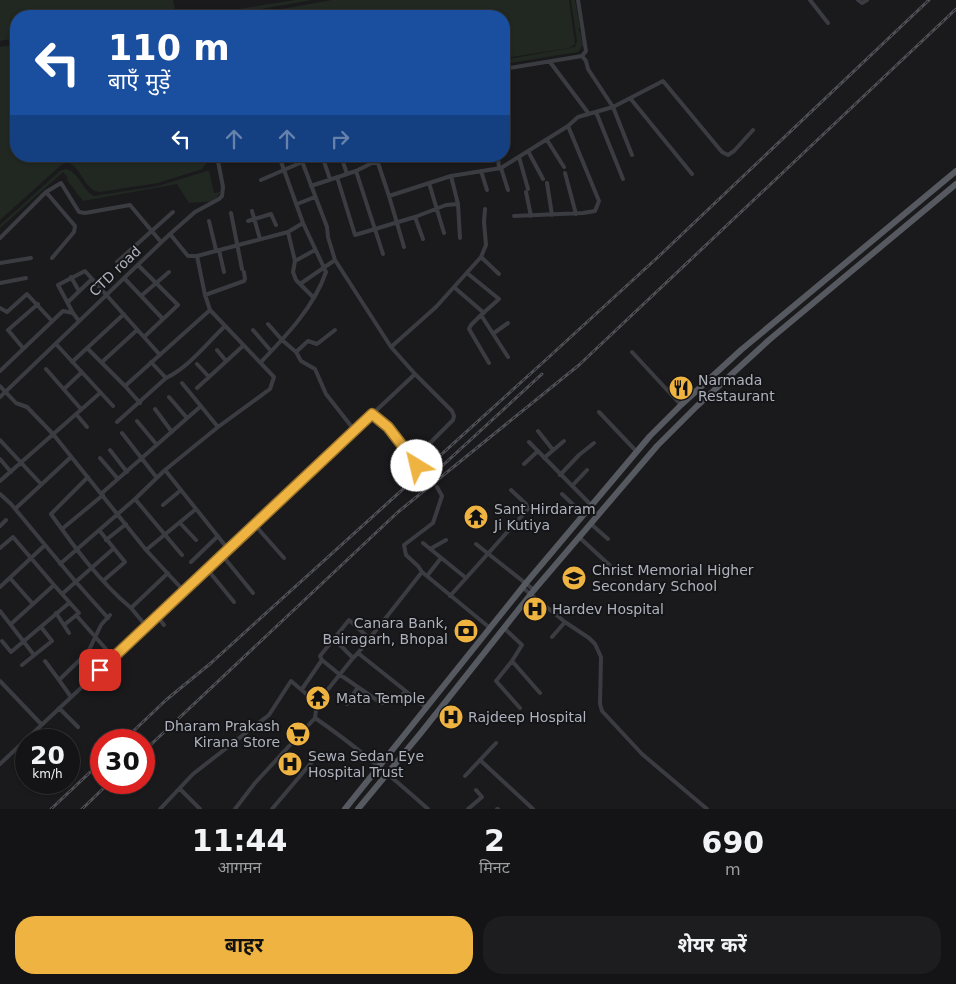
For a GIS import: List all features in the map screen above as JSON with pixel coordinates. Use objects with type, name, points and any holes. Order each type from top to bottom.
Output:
[{"type":"main road","points":[[345,809],[428,708],[524,586],[637,452],[681,405],[741,350],[956,171]]},
{"type":"main road","points":[[358,809],[388,774],[532,592],[657,446],[697,406],[769,340],[956,184]]},
{"type":"street","points":[[510,69],[582,56],[586,51],[578,0]]},
{"type":"street","points":[[858,0],[862,3],[867,0]]},
{"type":"street","points":[[813,1],[828,23]]},
{"type":"street","points":[[582,56],[612,107],[632,156]]},
{"type":"street","points":[[550,62],[589,114]]},
{"type":"street","points":[[389,196],[451,176],[500,168],[547,140],[578,117],[612,107],[662,81],[722,152],[728,155],[734,151],[753,130]]},
{"type":"street","points":[[630,98],[692,174]]},
{"type":"street","points":[[596,112],[623,179]]},
{"type":"street","points":[[514,216],[576,214],[595,211],[599,201],[568,126]]},
{"type":"street","points":[[547,140],[564,167]]},
{"type":"street","points":[[528,152],[543,179]]},
{"type":"street","points":[[519,157],[531,216]]},
{"type":"street","name":"CTD road","points":[[0,397],[161,242],[203,206],[219,200],[222,196],[223,187],[217,162]]},
{"type":"street","points":[[261,362],[282,340],[314,298],[325,274],[303,223],[281,162]]},
{"type":"street","points":[[261,180],[302,162],[327,227],[335,260],[391,347],[452,411],[453,420],[414,458]]},
{"type":"street","points":[[324,162],[330,179]]},
{"type":"street","points":[[343,162],[347,174]]},
{"type":"street","points":[[499,162],[508,190]]},
{"type":"street","points":[[311,186],[356,171],[372,163],[378,163],[404,247]]},
{"type":"street","points":[[356,171],[383,254]]},
{"type":"street","points":[[481,171],[487,190]]},
{"type":"street","points":[[565,173],[576,214]]},
{"type":"street","points":[[451,176],[458,204],[460,238]]},
{"type":"street","points":[[336,177],[354,233],[358,235],[436,209],[458,204]]},
{"type":"street","points":[[0,238],[46,192],[61,183],[79,212],[85,213],[130,205],[161,242]]},
{"type":"street","points":[[547,183],[552,215]]},
{"type":"street","points":[[429,184],[444,234]]},
{"type":"street","points":[[46,192],[75,226],[74,232],[52,258]]},
{"type":"street","points":[[297,204],[315,197]]},
{"type":"street","points":[[391,347],[455,288],[481,258],[486,245],[485,209]]},
{"type":"street","points":[[252,211],[260,239]]},
{"type":"street","points":[[117,262],[173,212]]},
{"type":"street","points":[[204,295],[244,282],[245,279],[231,213]]},
{"type":"street","points":[[248,221],[271,214],[276,224]]},
{"type":"street","points":[[415,217],[423,238]]},
{"type":"street","points":[[209,221],[224,272]]},
{"type":"street","points":[[170,234],[188,256],[197,256],[288,232],[303,223]]},
{"type":"street","points":[[288,232],[295,261],[293,272],[296,280],[314,298]]},
{"type":"street","points":[[295,261],[315,250]]},
{"type":"street","points":[[60,564],[135,499],[165,470],[218,427],[270,389],[274,377],[210,310],[204,295],[197,256]]},
{"type":"street","points":[[0,262],[31,258]]},
{"type":"street","points":[[481,258],[499,274]]},
{"type":"street","points":[[300,284],[335,260]]},
{"type":"street","points":[[138,265],[178,306],[144,337]]},
{"type":"street","points":[[80,321],[73,313],[58,286],[71,277],[85,271],[160,355]]},
{"type":"street","points":[[141,296],[169,272]]},
{"type":"street","points":[[467,273],[499,300],[469,329],[489,363]]},
{"type":"street","points":[[71,277],[79,291]]},
{"type":"street","points":[[0,283],[26,278]]},
{"type":"street","points":[[124,278],[163,319]]},
{"type":"street","points":[[68,302],[92,279]]},
{"type":"street","points":[[455,288],[483,314],[508,357]]},
{"type":"street","points":[[0,308],[7,312],[27,294],[52,321]]},
{"type":"street","points":[[23,348],[8,330],[38,304]]},
{"type":"street","points":[[125,386],[210,310]]},
{"type":"street","points":[[0,371],[63,311],[73,313]]},
{"type":"street","points":[[72,362],[124,314]]},
{"type":"street","points":[[494,333],[508,323]]},
{"type":"street","points":[[268,324],[296,352],[301,362],[315,369],[326,394],[355,431]]},
{"type":"street","points":[[117,422],[166,378],[189,361],[225,326]]},
{"type":"street","points":[[102,362],[137,330]]},
{"type":"street","points":[[253,330],[272,351]]},
{"type":"street","points":[[296,352],[308,341],[317,344],[335,330]]},
{"type":"street","points":[[56,344],[113,406]]},
{"type":"street","points":[[197,388],[244,345]]},
{"type":"street","points":[[88,349],[140,403]]},
{"type":"street","points":[[217,350],[226,361]]},
{"type":"street","points":[[632,352],[681,405]]},
{"type":"street","points":[[151,362],[166,378]]},
{"type":"street","points":[[197,364],[209,377]]},
{"type":"street","points":[[46,369],[81,409]]},
{"type":"street","points":[[64,389],[81,372]]},
{"type":"street","points":[[0,764],[415,374]]},
{"type":"street","points":[[182,383],[218,427]]},
{"type":"street","points":[[0,386],[16,403],[27,407],[53,434],[146,550],[184,590]]},
{"type":"street","points":[[1,479],[100,393]]},
{"type":"street","points":[[169,397],[187,418]]},
{"type":"street","points":[[62,529],[201,406]]},
{"type":"street","points":[[155,409],[172,432]]},
{"type":"street","points":[[599,412],[637,452]]},
{"type":"street","points":[[76,414],[87,427]]},
{"type":"street","points":[[372,414],[388,427],[414,458],[417,466]]},
{"type":"street","points":[[137,421],[157,445]]},
{"type":"street","points":[[538,431],[553,450]]},
{"type":"street","points":[[122,433],[143,457],[157,478]]},
{"type":"street","points":[[0,440],[41,484]]},
{"type":"street","points":[[544,458],[564,441]]},
{"type":"street","points":[[529,442],[592,506]]},
{"type":"street","points":[[560,475],[579,455],[594,443]]},
{"type":"street","points":[[110,450],[127,472]]},
{"type":"street","points":[[524,464],[538,452]]},
{"type":"street","points":[[15,509],[71,457]]},
{"type":"street","points":[[100,458],[118,479]]},
{"type":"street","points":[[0,459],[11,472]]},
{"type":"street","points":[[165,470],[228,549]]},
{"type":"street","points":[[572,486],[587,470]]},
{"type":"street","points":[[88,477],[51,514],[113,593],[131,608],[146,626]]},
{"type":"street","points":[[436,487],[442,496],[433,523],[404,545],[406,555],[422,572],[490,628]]},
{"type":"street","points":[[163,505],[181,490]]},
{"type":"street","points":[[450,596],[528,508],[511,490]]},
{"type":"street","points":[[0,494],[15,509],[75,581],[109,616],[100,624],[88,652],[59,680]]},
{"type":"street","points":[[562,494],[584,515]]},
{"type":"street","points":[[135,499],[182,555]]},
{"type":"street","points":[[146,550],[196,509]]},
{"type":"street","points":[[0,526],[6,520]]},
{"type":"street","points":[[180,523],[196,540]]},
{"type":"street","points":[[106,540],[126,524]]},
{"type":"street","points":[[254,524],[284,558]]},
{"type":"street","points":[[591,524],[608,539]]},
{"type":"street","points":[[99,530],[125,562],[103,581]]},
{"type":"street","points":[[0,548],[13,536],[78,613],[76,615],[113,657]]},
{"type":"street","points":[[191,562],[218,536]]},
{"type":"street","points":[[579,537],[617,572]]},
{"type":"street","points":[[430,549],[446,540]]},
{"type":"street","points":[[423,543],[466,578]]},
{"type":"street","points":[[476,544],[565,622],[589,638],[602,657],[600,704],[602,711],[642,754],[707,809]]},
{"type":"street","points":[[0,588],[45,545]]},
{"type":"street","points":[[62,594],[113,549]]},
{"type":"street","points":[[222,555],[253,592]]},
{"type":"street","points":[[427,576],[441,558]]},
{"type":"street","points":[[207,569],[234,602]]},
{"type":"street","points":[[235,809],[315,718],[317,703],[422,572]]},
{"type":"street","points":[[131,608],[168,573]]},
{"type":"street","points":[[10,578],[32,603]]},
{"type":"street","points":[[12,624],[32,603],[54,585]]},
{"type":"street","points":[[2,641],[11,652],[69,603]]},
{"type":"street","points":[[0,611],[12,624],[34,655]]},
{"type":"street","points":[[56,613],[69,633]]},
{"type":"street","points":[[64,625],[76,615]]},
{"type":"street","points":[[157,616],[164,625]]},
{"type":"street","points":[[369,638],[349,620],[320,656],[322,660],[339,674],[381,703],[392,701],[406,692]]},
{"type":"street","points":[[552,637],[565,622]]},
{"type":"street","points":[[22,665],[52,641],[41,627]]},
{"type":"street","points":[[504,628],[522,645],[496,681],[520,708]]},
{"type":"street","points":[[333,638],[353,658]]},
{"type":"street","points":[[358,653],[428,708]]},
{"type":"street","points":[[302,689],[322,660]]},
{"type":"street","points":[[45,661],[71,697]]},
{"type":"street","points":[[512,661],[540,693]]},
{"type":"street","points":[[0,681],[41,724]]},
{"type":"street","points":[[160,809],[193,774],[269,715],[291,681],[317,703]]},
{"type":"street","points":[[347,704],[358,687]]},
{"type":"street","points":[[59,708],[78,727]]},
{"type":"street","points":[[315,718],[388,774],[428,809]]},
{"type":"street","points":[[465,776],[496,743]]},
{"type":"street","points":[[272,809],[317,756]]},
{"type":"street","points":[[480,760],[533,809]]},
{"type":"street","points":[[180,789],[197,808]]},
{"type":"street","points":[[468,809],[482,797],[476,790]]},
{"type":"shaded area","points":[[0,0],[173,0],[175,10],[10,10],[10,39],[0,41]]},
{"type":"shaded area","points":[[295,0],[312,0],[255,10],[232,10]]},
{"type":"shaded area","points":[[332,0],[569,0],[575,44],[569,48],[510,57],[510,10],[276,10]]},
{"type":"shaded area","points":[[571,0],[575,0],[580,28],[578,29],[583,45],[578,52],[510,63],[510,59],[575,47],[577,41]]},
{"type":"shaded area","points":[[10,45],[10,162],[67,162],[61,165],[0,220],[0,47]]},
{"type":"shaded area","points":[[67,162],[207,162],[202,169],[158,183],[99,192],[86,183],[72,165]]},
{"type":"shaded area","points":[[66,169],[75,174],[94,196],[158,186],[207,171],[209,171],[214,193],[220,192],[215,201],[189,203],[177,184],[83,201],[63,172],[0,228],[0,225],[60,171]]},
{"type":"railway","points":[[136,729],[166,700],[211,663],[658,257],[929,0]]},
{"type":"railway","points":[[155,741],[398,512],[579,365],[956,9]]},
{"type":"railway","points":[[441,467],[542,374]]},
{"type":"railway","points":[[51,809],[90,772]]},
{"type":"railway","points":[[82,809],[98,794]]},
{"type":"place","name":"Narmada Restaurant","points":[[681,388]]},
{"type":"place","name":"Sant Hirdaram Ji Kutiya","points":[[476,517]]},
{"type":"place","name":"Christ Memorial Higher Secondary School","points":[[574,578]]},
{"type":"place","name":"Hardev Hospital","points":[[535,609]]},
{"type":"place","name":"Canara Bank, Bairagarh, Bhopal","points":[[466,631]]},
{"type":"place","name":"Mata Temple","points":[[318,698]]},
{"type":"place","name":"Rajdeep Hospital","points":[[451,717]]},
{"type":"place","name":"Dharam Prakash Kirana Store","points":[[298,734]]},
{"type":"place","name":"Sewa Sedan Eye Hospital Trust","points":[[290,764]]},
{"type":"route","points":[[100,670],[372,414],[388,427],[414,458],[417,466]]}]
